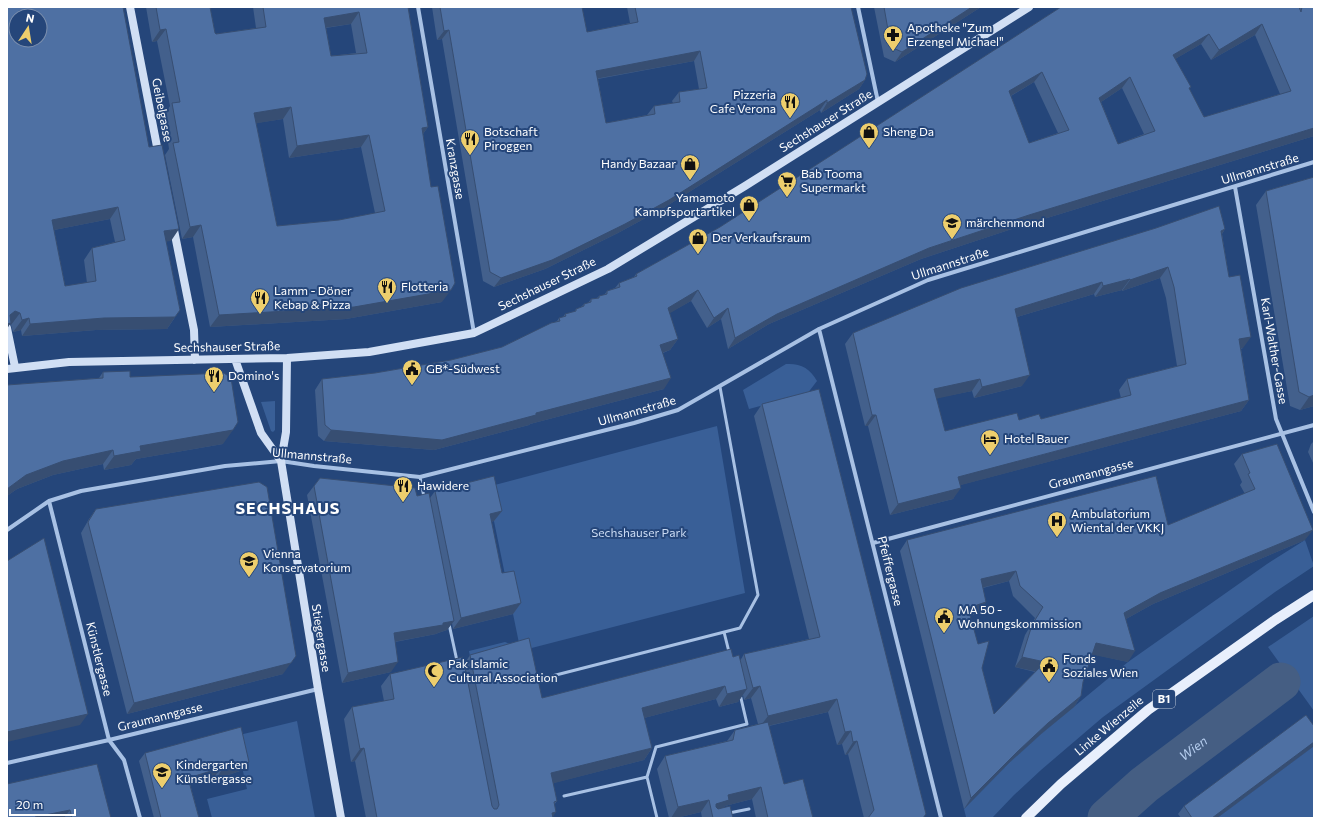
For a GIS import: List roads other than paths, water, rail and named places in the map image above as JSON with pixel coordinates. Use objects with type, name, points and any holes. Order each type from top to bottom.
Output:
[{"type":"main road","name":"Linke Wienzeile","points":[[1026,818],[1061,784],[1148,710],[1275,620],[1314,595]]},
{"type":"street","name":"Geibelgasse","points":[[130,7],[161,164]]},
{"type":"street","name":"Kranzgasse","points":[[418,7],[474,334]]},
{"type":"street","points":[[858,7],[878,102]]},
{"type":"street","name":"Sechshauser Straße","points":[[11,368],[69,362],[287,358],[369,352],[474,334],[608,268],[745,186],[1029,7]]},
{"type":"street","name":"Ullmannstraße","points":[[7,530],[49,501],[81,491],[225,466],[281,461],[420,477],[634,423],[678,410],[819,329],[928,280],[1314,162]]},
{"type":"street","name":"Karl-Walther-Gasse","points":[[1235,187],[1276,419],[1314,512]]},
{"type":"street","points":[[171,219],[194,330],[195,360]]},
{"type":"street","points":[[7,328],[11,368]]},
{"type":"street","name":"Pfeiffergasse","points":[[819,329],[941,818]]},
{"type":"street","name":"Stiegergasse","points":[[236,358],[260,433],[281,461]]},
{"type":"street","name":"Stiegergasse","points":[[287,358],[286,432],[281,461],[318,689],[341,818]]},
{"type":"street","name":"Graumanngasse","points":[[872,542],[1314,425]]},
{"type":"street","name":"Künstlergasse","points":[[49,501],[109,740],[124,760],[140,818]]},
{"type":"street","name":"Graumanngasse","points":[[7,763],[109,740],[318,689]]},
{"type":"lane","points":[[552,676],[740,628],[758,595],[720,386]]},
{"type":"lane","points":[[420,477],[424,499]]},
{"type":"lane","points":[[448,620],[458,668]]},
{"type":"lane","points":[[724,632],[730,655]]},
{"type":"lane","points":[[657,818],[647,777],[656,747],[747,724],[740,694]]},
{"type":"lane","points":[[564,796],[647,777]]},
{"type":"lane","points":[[723,815],[749,809]]},
{"type":"waterway","name":"Wien","points":[[1107,818],[1144,785],[1281,682]]},
{"type":"place","name":"Apotheke \"Zum Erzengel Michael\"","points":[[893,52]]},
{"type":"place","name":"Pizzeria Cafe Verona","points":[[790,119]]},
{"type":"place","name":"Sheng Da","points":[[869,149]]},
{"type":"place","name":"Botschaft Piroggen","points":[[470,156]]},
{"type":"place","name":"Handy Bazaar","points":[[690,181]]},
{"type":"place","name":"Bab Tooma Supermarkt","points":[[787,198]]},
{"type":"place","name":"Yamamoto Kampfsportartikel","points":[[749,222]]},
{"type":"place","name":"märchenmond","points":[[952,240]]},
{"type":"place","name":"Der Verkaufsraum","points":[[698,255]]},
{"type":"place","name":"Flotteria","points":[[387,304]]},
{"type":"place","name":"Lamm - Döner Kebap & Pizza","points":[[260,315]]},
{"type":"place","name":"GB*-Südwest","points":[[412,386]]},
{"type":"place","name":"Domino's","points":[[214,393]]},
{"type":"place","name":"Hotel Bauer","points":[[990,456]]},
{"type":"place","name":"Hawidere","points":[[403,503]]},
{"type":"place","name":"Ambulatorium Wiental der VKKJ","points":[[1057,538]]},
{"type":"place","name":"Vienna Konservatorium","points":[[249,578]]},
{"type":"place","name":"MA 50 - Wohnungskommission","points":[[944,634]]},
{"type":"place","name":"Fonds Soziales Wien","points":[[1049,683]]},
{"type":"place","name":"Pak Islamic Cultural Association","points":[[434,688]]},
{"type":"place","name":"Kindergarten Künstlergasse","points":[[162,789]]},
{"type":"district","name":"SECHSHAUS","points":[[288,508]]},
{"type":"park label","name":"Sechshauser Park","points":[[639,533]]}]
